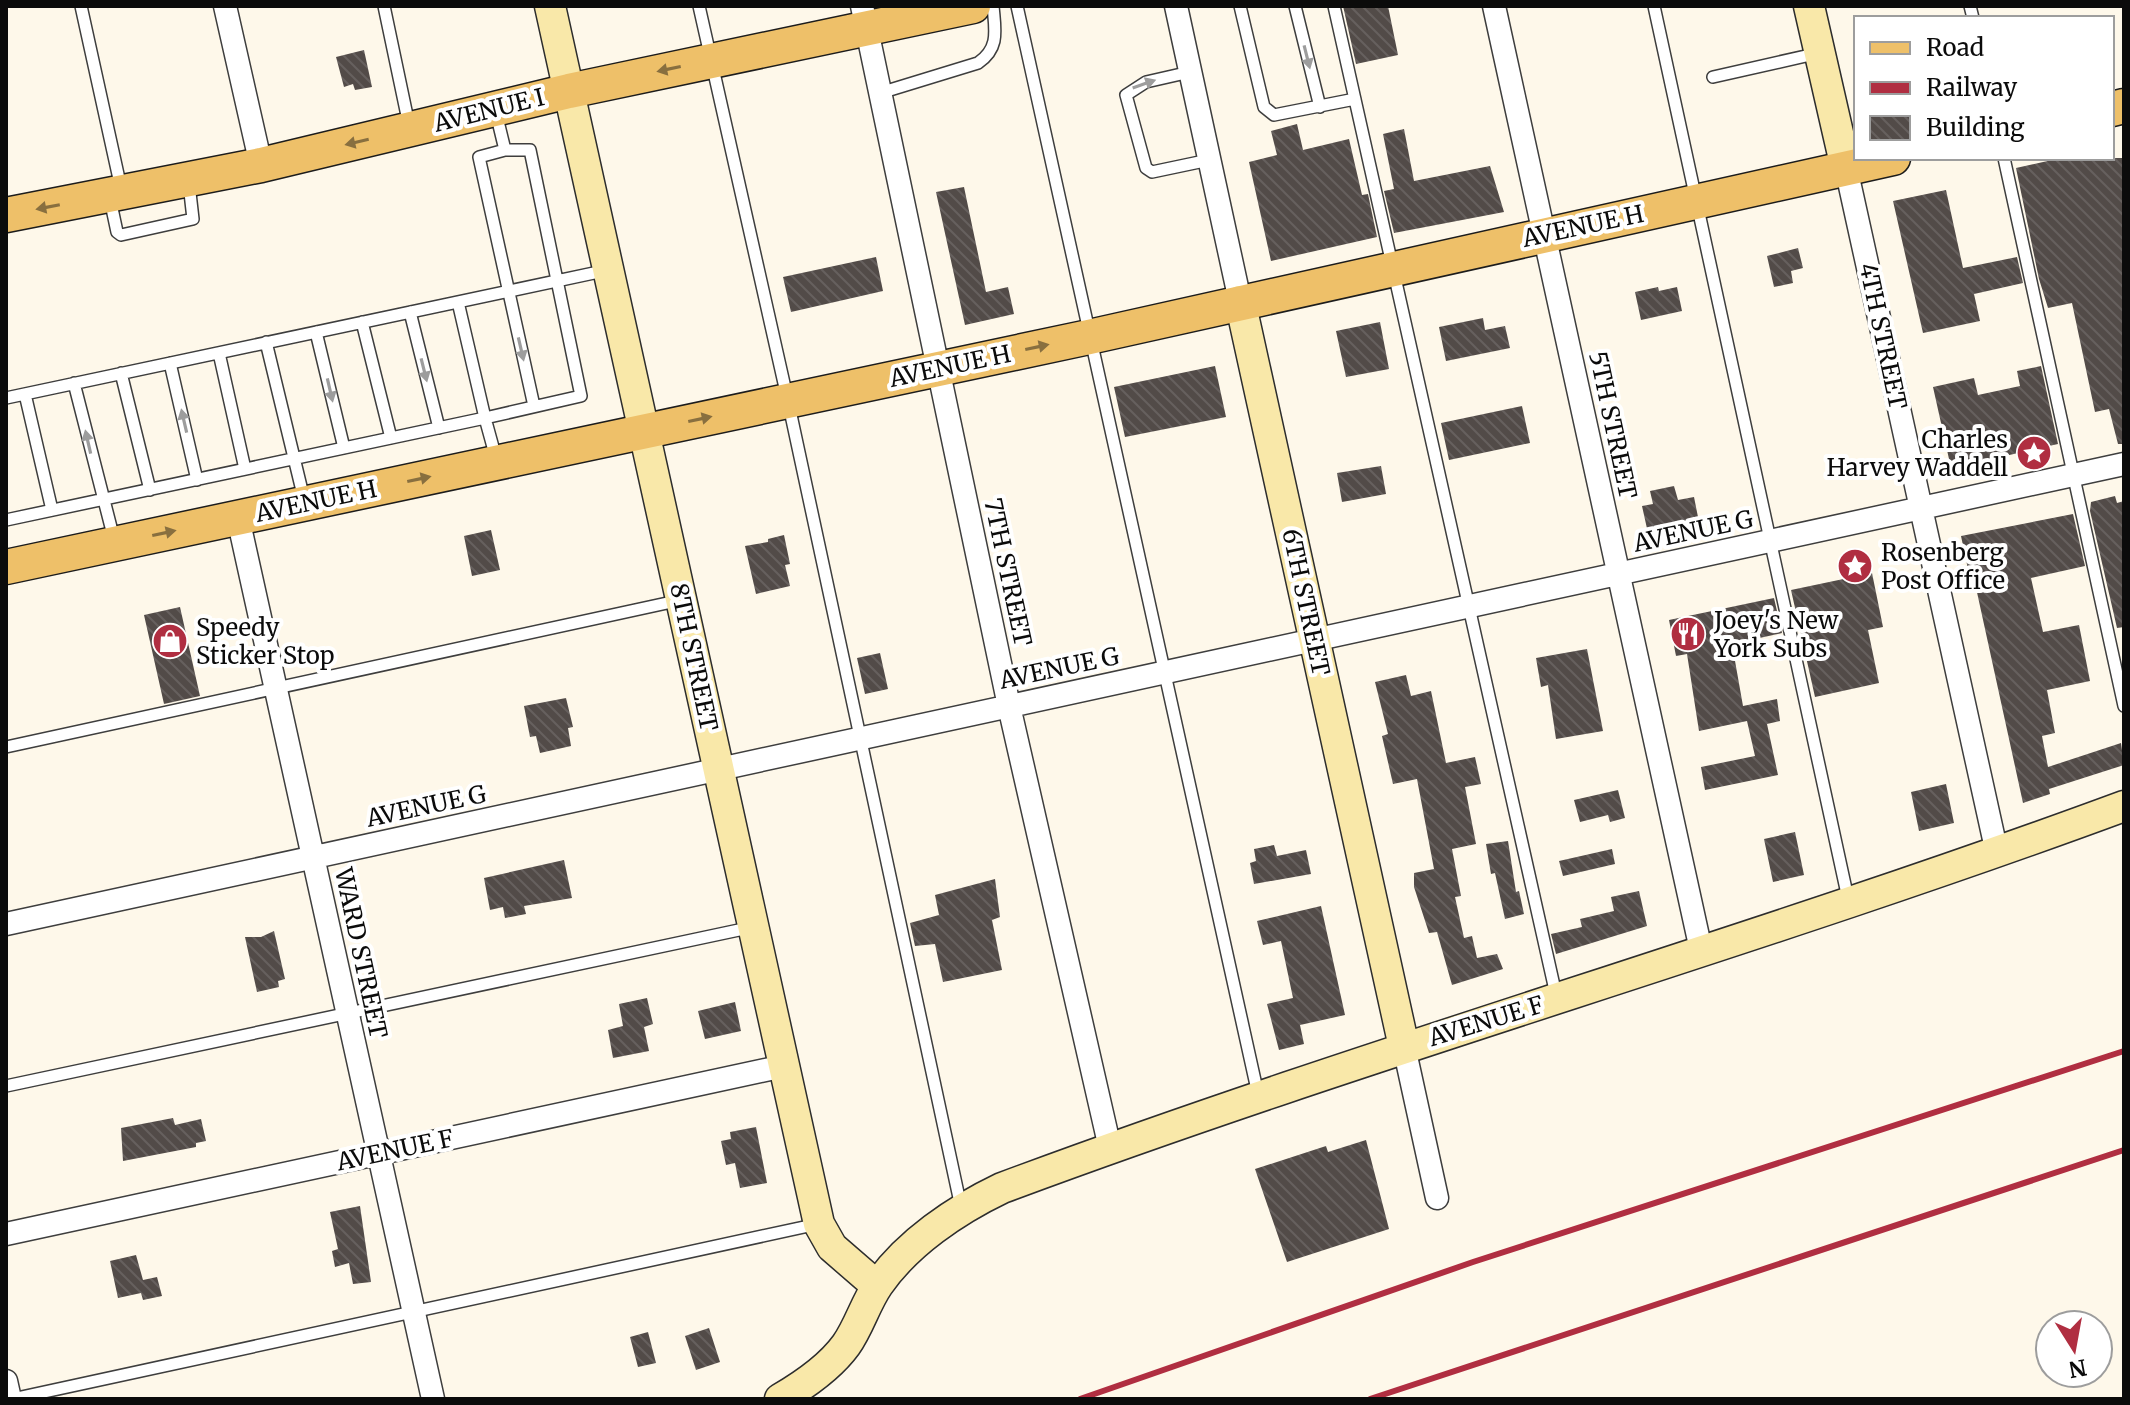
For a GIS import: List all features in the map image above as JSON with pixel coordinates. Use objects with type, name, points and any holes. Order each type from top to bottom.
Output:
[{"type":"main road","name":"AVENUE I","points":[[6,215],[261,165],[711,60],[864,18],[973,6]]},
{"type":"main road","name":"AVENUE H","points":[[6,567],[1089,337],[1884,160]]},
{"type":"street","points":[[225,6],[261,165]]},
{"type":"street","name":"8TH STREET","points":[[550,6],[819,1224],[832,1247],[877,1286]]},
{"type":"street","name":"6TH STREET","points":[[1176,6],[1437,1198]]},
{"type":"street","name":"5TH STREET","points":[[1494,6],[1701,950]]},
{"type":"street","name":"4TH STREET","points":[[1809,6],[1997,853]]},
{"type":"street","name":"7TH STREET","points":[[864,18],[1009,706],[1110,1148]]},
{"type":"street","name":"AVENUE G","points":[[6,924],[2124,464]]},
{"type":"street","name":"WARD STREET","points":[[238,518],[433,1399]]},
{"type":"street","name":"AVENUE F","points":[[780,1399],[825,1367],[846,1345],[877,1286],[896,1263],[961,1208],[1110,1148],[1404,1047],[1849,903],[2124,806]]},
{"type":"street","name":"AVENUE F","points":[[6,1234],[784,1066]]},
{"type":"street","points":[[6,1381],[11,1399]]},
{"type":"lane","points":[[81,6],[115,194]]},
{"type":"lane","points":[[384,6],[410,129]]},
{"type":"lane","points":[[699,6],[788,401],[961,1208]]},
{"type":"lane","points":[[880,93],[978,63],[989,55],[995,39],[993,6]]},
{"type":"lane","points":[[1017,6],[1259,1098]]},
{"type":"lane","points":[[1240,6],[1264,107],[1274,115],[1283,116],[1355,99]]},
{"type":"lane","points":[[1295,6],[1320,107]]},
{"type":"lane","points":[[1334,6],[1557,999]]},
{"type":"lane","points":[[1654,6],[1767,542],[1849,903]]},
{"type":"lane","points":[[1713,77],[1820,53]]},
{"type":"lane","points":[[1190,72],[1146,82],[1126,95],[1140,155],[1152,172],[1209,160]]},
{"type":"lane","points":[[495,109],[505,150]]},
{"type":"lane","points":[[6,520],[581,396],[530,150],[505,150],[479,157],[534,406]]},
{"type":"lane","points":[[2004,160],[2124,706]]},
{"type":"lane","points":[[6,398],[608,269]]},
{"type":"lane","points":[[458,302],[497,462]]},
{"type":"lane","points":[[410,312],[439,428]]},
{"type":"lane","points":[[362,322],[391,438]]},
{"type":"lane","points":[[316,332],[344,448]]},
{"type":"lane","points":[[266,342],[305,503]]},
{"type":"lane","points":[[219,353],[245,469]]},
{"type":"lane","points":[[170,363],[197,480]]},
{"type":"lane","points":[[121,373],[150,490]]},
{"type":"lane","points":[[74,383],[115,544]]},
{"type":"lane","points":[[25,394],[52,510]]},
{"type":"lane","points":[[6,747],[681,600]]},
{"type":"lane","points":[[6,1086],[753,927]]},
{"type":"lane","points":[[11,1399],[819,1224]]},
{"type":"building","points":[[1343,6],[1388,6],[1398,55],[1356,64]]},
{"type":"building","points":[[364,50],[372,87],[355,90],[353,84],[344,87],[336,57]]},
{"type":"building","points":[[1297,124],[1303,150],[1349,139],[1362,195],[1368,194],[1377,237],[1271,261],[1249,162],[1277,155],[1271,131]]},
{"type":"building","points":[[1404,129],[1414,181],[1490,166],[1504,212],[1394,233],[1384,191],[1394,189],[1383,134]]},
{"type":"building","points":[[2124,158],[2124,444],[2118,444],[2109,409],[2095,412],[2072,303],[2048,308],[2016,168],[2052,160]]},
{"type":"building","points":[[964,187],[986,292],[1008,287],[1014,314],[965,325],[936,192]]},
{"type":"building","points":[[1946,190],[1963,268],[2017,257],[2023,283],[1974,294],[1980,321],[1923,333],[1893,201]]},
{"type":"building","points":[[1798,248],[1803,268],[1791,271],[1793,283],[1774,287],[1767,256]]},
{"type":"building","points":[[876,257],[883,291],[791,312],[783,277]]},
{"type":"building","points":[[1658,287],[1659,291],[1677,287],[1682,311],[1641,320],[1635,292]]},
{"type":"building","points":[[1483,318],[1485,330],[1505,326],[1510,348],[1446,361],[1439,327]]},
{"type":"building","points":[[1380,322],[1389,369],[1346,377],[1336,331]]},
{"type":"building","points":[[1215,366],[1226,417],[1125,437],[1114,387]]},
{"type":"building","points":[[2041,366],[2058,444],[1951,468],[1933,387],[1974,378],[1978,395],[2020,386],[2017,371]]},
{"type":"building","points":[[1522,406],[1530,443],[1449,460],[1441,423]]},
{"type":"building","points":[[1381,466],[1386,494],[1342,502],[1337,473]]},
{"type":"building","points":[[1674,486],[1678,500],[1694,497],[1699,522],[1648,533],[1642,506],[1653,504],[1650,491]]},
{"type":"building","points":[[2115,496],[2117,503],[2124,501],[2124,627],[2117,628],[2090,511],[2091,502]]},
{"type":"building","points":[[2073,514],[2085,566],[2031,578],[2043,632],[2079,625],[2090,681],[2047,690],[2055,733],[2042,736],[2048,767],[2121,743],[2124,765],[2049,789],[2050,794],[2023,803],[1973,574],[1969,574],[1961,536]]},
{"type":"building","points":[[491,530],[500,570],[472,576],[464,536]]},
{"type":"building","points":[[784,535],[790,564],[785,565],[790,586],[756,594],[745,546]]},
{"type":"building","points":[[1872,573],[1883,627],[1868,630],[1879,683],[1815,697],[1791,590]]},
{"type":"building","points":[[1774,598],[1782,633],[1732,644],[1743,706],[1777,699],[1780,721],[1767,724],[1778,775],[1705,790],[1701,767],[1755,756],[1747,721],[1699,731],[1687,654],[1676,656],[1669,620]]},
{"type":"building","points":[[180,607],[200,696],[164,704],[144,615]]},
{"type":"building","points":[[1587,649],[1603,731],[1556,739],[1548,685],[1541,687],[1536,658]]},
{"type":"building","points":[[880,653],[888,689],[865,694],[857,658]]},
{"type":"building","points":[[1406,675],[1411,696],[1431,691],[1446,763],[1475,757],[1481,784],[1465,787],[1476,844],[1452,849],[1461,896],[1455,897],[1464,938],[1472,936],[1477,958],[1497,954],[1503,969],[1452,985],[1437,932],[1429,933],[1414,887],[1414,873],[1434,869],[1417,779],[1393,784],[1382,736],[1388,734],[1375,682]]},
{"type":"building","points":[[566,698],[573,727],[568,728],[571,746],[540,753],[536,736],[530,737],[524,706]]},
{"type":"building","points":[[1946,784],[1954,823],[1919,831],[1911,792]]},
{"type":"building","points":[[1618,790],[1625,818],[1610,822],[1608,815],[1580,822],[1574,800]]},
{"type":"building","points":[[1795,832],[1804,875],[1773,882],[1764,839]]},
{"type":"building","points":[[1508,841],[1516,892],[1519,891],[1524,914],[1505,919],[1495,873],[1491,874],[1486,844]]},
{"type":"building","points":[[1274,845],[1277,856],[1306,850],[1311,874],[1254,884],[1250,863],[1256,861],[1254,849]]},
{"type":"building","points":[[1612,849],[1615,864],[1563,876],[1559,861]]},
{"type":"building","points":[[564,860],[572,898],[524,906],[526,914],[505,918],[503,907],[490,910],[484,878]]},
{"type":"building","points":[[995,879],[1000,917],[992,920],[1002,970],[943,982],[935,944],[915,946],[910,923],[939,915],[935,895]]},
{"type":"building","points":[[1639,891],[1647,926],[1556,954],[1551,934],[1582,927],[1580,919],[1614,911],[1611,897]]},
{"type":"building","points":[[1321,906],[1345,1015],[1300,1025],[1304,1044],[1279,1050],[1267,1004],[1293,998],[1281,941],[1263,945],[1257,921]]},
{"type":"building","points":[[274,931],[285,979],[278,981],[279,987],[257,992],[245,937],[261,937]]},
{"type":"building","points":[[647,998],[653,1024],[644,1027],[649,1051],[613,1058],[608,1030],[623,1026],[619,1004]]},
{"type":"building","points":[[735,1002],[741,1031],[705,1039],[698,1011]]},
{"type":"building","points":[[173,1118],[175,1125],[201,1119],[206,1141],[196,1143],[196,1147],[123,1161],[121,1128]]},
{"type":"building","points":[[756,1127],[767,1183],[740,1188],[735,1163],[726,1165],[721,1141],[731,1139],[730,1132]]},
{"type":"building","points":[[1366,1140],[1389,1229],[1287,1262],[1255,1169],[1326,1146],[1328,1152]]},
{"type":"building","points":[[360,1206],[371,1282],[353,1284],[349,1263],[335,1267],[332,1251],[338,1249],[330,1212]]},
{"type":"building","points":[[136,1255],[143,1280],[157,1277],[162,1296],[143,1300],[141,1293],[118,1298],[110,1261]]},
{"type":"building","points":[[709,1328],[720,1362],[696,1370],[685,1336]]},
{"type":"building","points":[[648,1332],[656,1363],[638,1367],[630,1337]]},
{"type":"railway","points":[[1080,1399],[1473,1262],[2124,1051]]},
{"type":"railway","points":[[1370,1399],[2124,1150]]},
{"type":"place","name":"Charles Harvey Waddell","points":[[2034,453]]},
{"type":"place","name":"Rosenberg Post Office","points":[[1855,566]]},
{"type":"place","name":"Joey's New York Subs","points":[[1688,634]]},
{"type":"place","name":"Speedy Sticker Stop","points":[[170,641]]}]
